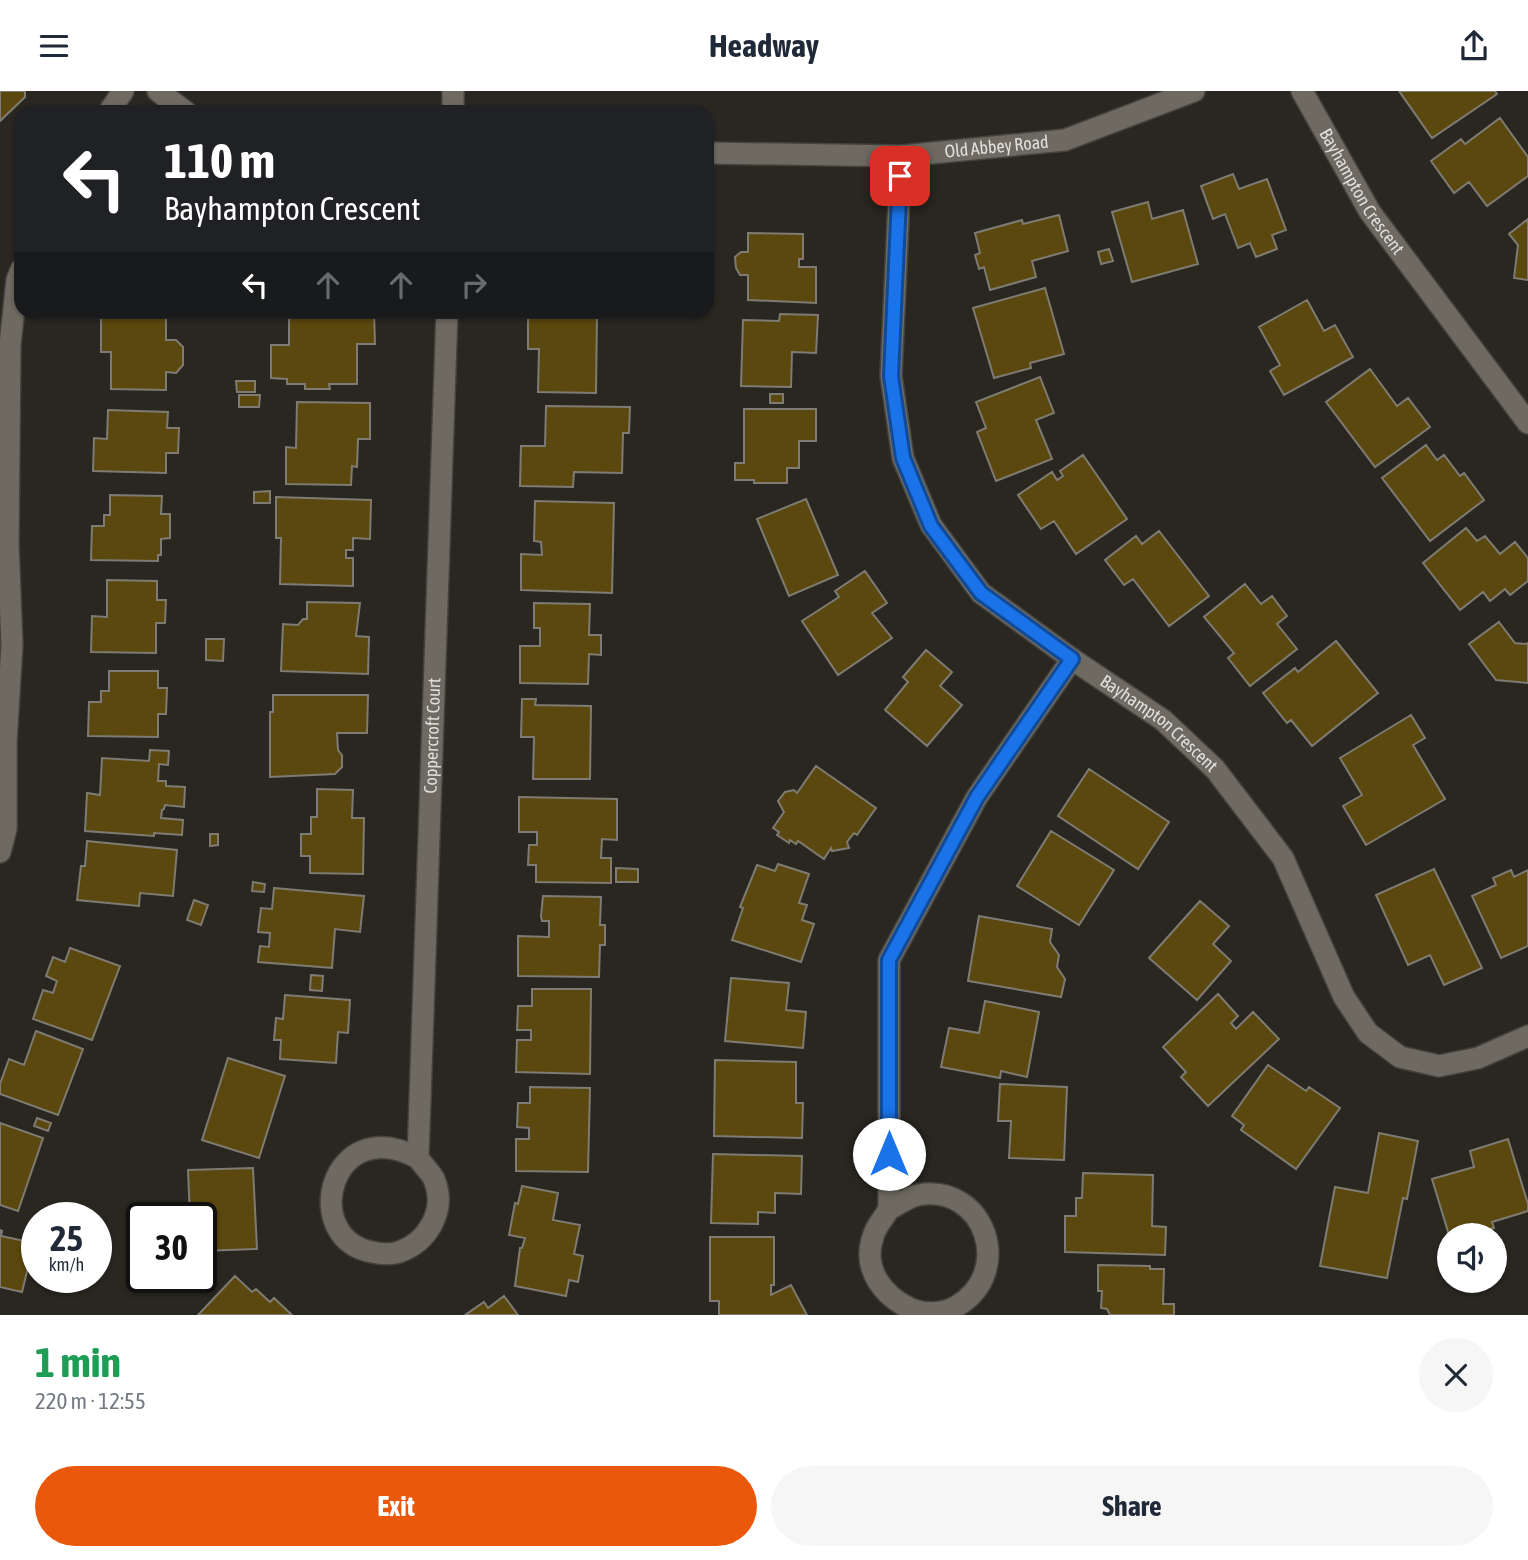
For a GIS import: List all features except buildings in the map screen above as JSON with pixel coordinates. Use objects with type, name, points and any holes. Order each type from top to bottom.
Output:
[{"type":"street","points":[[158,91],[177,105]]},
{"type":"street","name":"Old Abbey Road","points":[[714,153],[901,156],[1065,141],[1194,91]]},
{"type":"street","name":"Bayhampton Crescent","points":[[1302,91],[1370,212],[1528,423]]},
{"type":"street","name":"Bayhampton Crescent","points":[[901,156],[891,376],[903,458],[931,526],[981,593],[1163,720],[1215,769],[1283,859],[1344,997],[1368,1033],[1400,1057],[1439,1066],[1478,1058],[1528,1036]]},
{"type":"street","points":[[0,852],[6,829],[6,742],[12,645],[8,544],[10,345],[14,308]]},
{"type":"street","name":"Coppercroft Court","points":[[418,1158],[447,319]]},
{"type":"street","points":[[889,1209],[916,1195],[937,1194],[957,1200],[973,1213],[986,1233],[989,1262],[980,1285],[969,1299],[940,1313],[919,1313],[894,1301],[880,1286],[870,1256],[873,1236],[889,1209],[889,960],[977,797],[1072,659]]},
{"type":"street","points":[[376,1147],[401,1149],[418,1158],[433,1178],[438,1196],[437,1212],[429,1230],[413,1245],[396,1253],[385,1254],[356,1247],[335,1223],[330,1204],[331,1189],[338,1172],[358,1153],[376,1147]]},
{"type":"route","points":[[889,1154],[889,960],[977,797],[1072,659],[981,593],[931,526],[903,458],[891,376],[900,176]]}]
